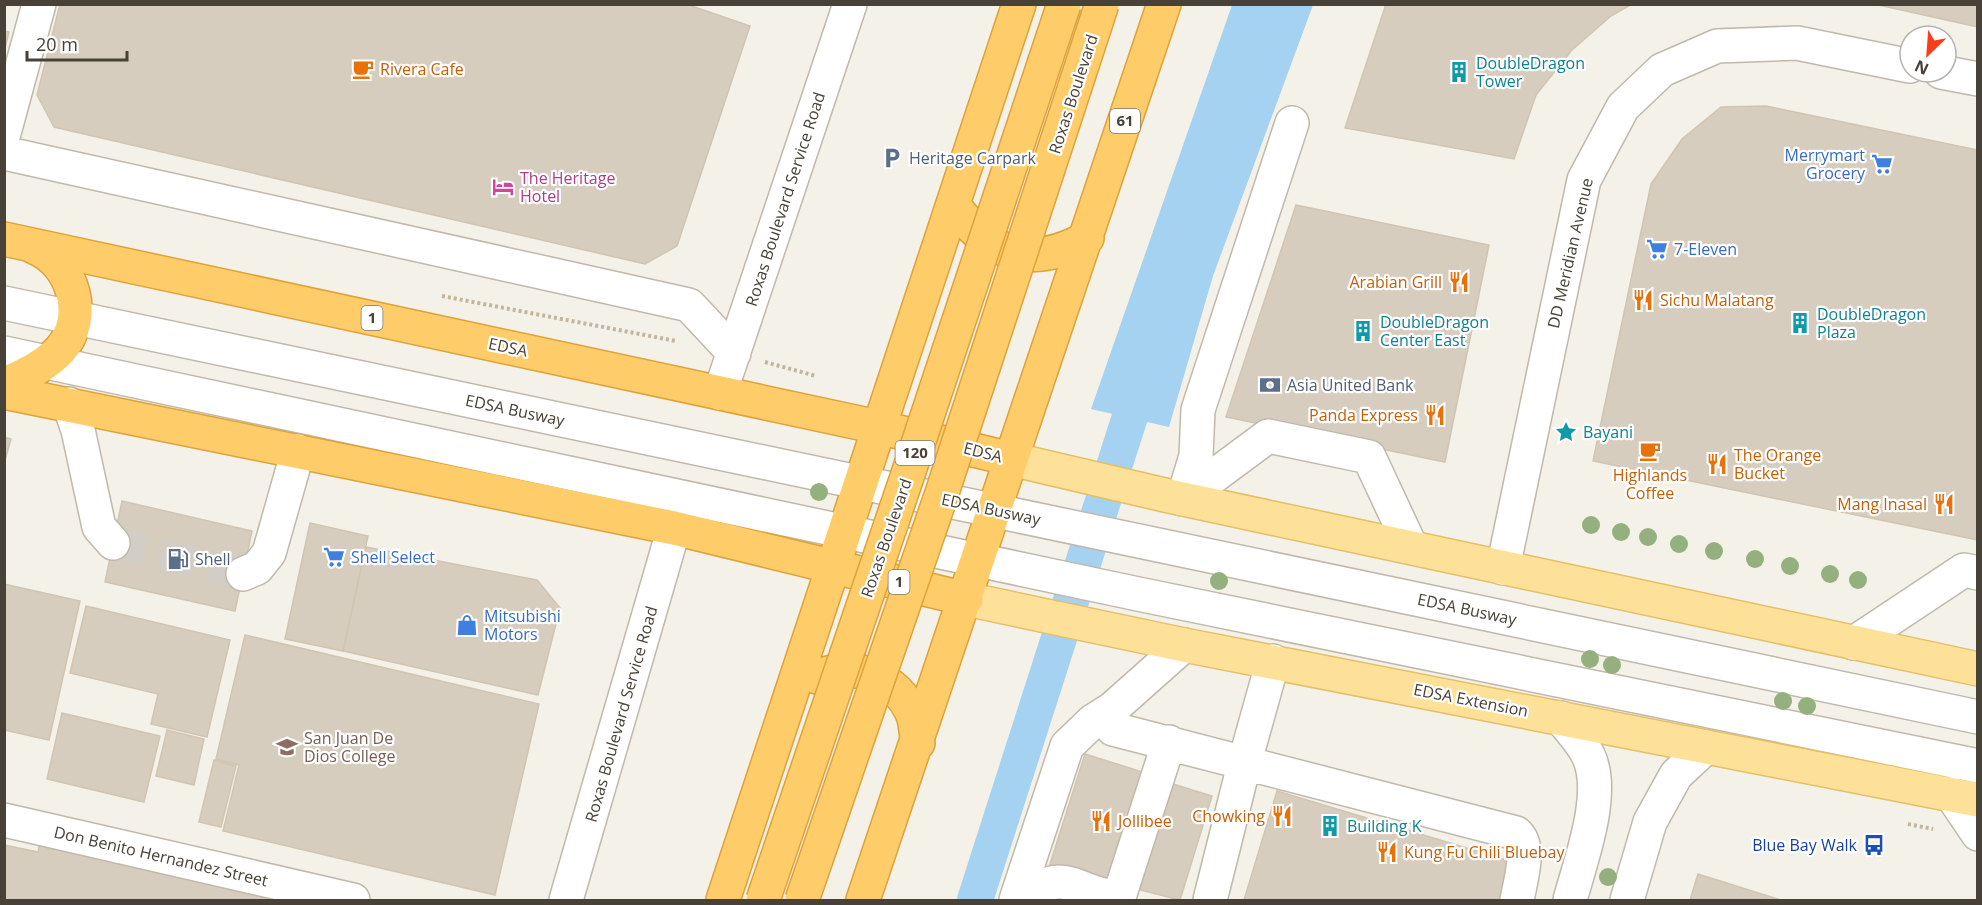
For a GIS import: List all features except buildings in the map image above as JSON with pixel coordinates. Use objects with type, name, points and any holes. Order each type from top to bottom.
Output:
[{"type":"highway","points":[[723,900],[1019,4]]},
{"type":"highway","name":"Roxas Boulevard","points":[[763,900],[906,480],[1064,4]]},
{"type":"highway","name":"Roxas Boulevard","points":[[802,900],[942,493],[1102,4]]},
{"type":"highway","name":"61","points":[[966,599],[1164,4]]},
{"type":"highway","points":[[954,205],[968,226],[989,243],[1013,253],[1039,256],[1064,251],[1087,238]]},
{"type":"highway","points":[[4,384],[47,362],[60,350],[70,335],[75,318],[75,298],[70,279],[59,263],[43,250],[14,241]]},
{"type":"highway","name":"EDSA","points":[[14,241],[878,427],[1011,459]]},
{"type":"highway","name":"1","points":[[4,392],[674,528],[966,599]]},
{"type":"highway","points":[[863,900],[966,599]]},
{"type":"highway","points":[[788,701],[806,682],[830,671],[856,670],[881,678],[901,694],[914,717],[918,743]]},
{"type":"main road","points":[[1011,459],[1176,498],[1977,669]]},
{"type":"main road","name":"EDSA Extension","points":[[966,599],[1185,645],[1964,797]]},
{"type":"street","points":[[4,133],[39,4]]},
{"type":"street","name":"Roxas Boulevard Service Road","points":[[720,393],[850,4]]},
{"type":"street","name":"DD Meridian Avenue","points":[[1503,568],[1584,180],[1623,107],[1662,70],[1717,46],[1797,43],[1898,64]]},
{"type":"street","points":[[1958,76],[1977,80]]},
{"type":"street","points":[[1176,498],[1196,456],[1198,410],[1293,123]]},
{"type":"street","points":[[4,153],[689,304],[734,352]]},
{"type":"street","name":"EDSA Busway","points":[[4,303],[1977,717]]},
{"type":"street","points":[[4,352],[1138,594],[1977,766]]},
{"type":"street","points":[[69,404],[78,430],[99,527],[113,543]]},
{"type":"street","points":[[1176,498],[1268,436],[1370,457],[1411,548]]},
{"type":"street","points":[[243,574],[257,568],[269,553],[298,450]]},
{"type":"street","name":"Roxas Boulevard Service Road","points":[[566,900],[674,528]]},
{"type":"street","points":[[1854,643],[1964,570],[1977,573]]},
{"type":"street","points":[[1016,900],[1067,746],[1075,736],[1112,709],[1185,645]]},
{"type":"street","points":[[1189,900],[1274,662]]},
{"type":"street","points":[[1561,718],[1589,756],[1594,791],[1594,815],[1570,900]]},
{"type":"street","points":[[1113,729],[1516,833],[1522,838],[1524,847],[1517,900]]},
{"type":"street","points":[[1039,900],[1044,886],[1060,881],[1110,895],[1119,894],[1168,742]]},
{"type":"street","points":[[1627,900],[1650,822],[1677,775],[1706,747]]},
{"type":"street","points":[[1210,900],[1238,760]]},
{"type":"street","points":[[1964,797],[1977,834]]},
{"type":"street","name":"Don Benito Hernandez Street","points":[[4,820],[353,900]]},
{"type":"water","points":[[1232,5],[1313,5],[1213,276],[1169,427],[1091,409]]},
{"type":"waterway","points":[[975,900],[1144,373]]},
{"type":"tunnel","points":[[113,543],[243,574]]},
{"type":"place","name":"Rivera Cafe","points":[[363,69]]},
{"type":"place","name":"DoubleDragon Tower","points":[[1459,72]]},
{"type":"place","name":"Heritage Carpark","points":[[892,158]]},
{"type":"place","name":"Merrymart Grocery","points":[[1882,164]]},
{"type":"place","name":"The Heritage Hotel","points":[[503,187]]},
{"type":"place","name":"7-Eleven","points":[[1657,249]]},
{"type":"place","name":"Arabian Grill","points":[[1459,282]]},
{"type":"place","name":"Sichu Malatang","points":[[1643,300]]},
{"type":"place","name":"DoubleDragon Plaza","points":[[1800,323]]},
{"type":"place","name":"DoubleDragon Center East","points":[[1363,331]]},
{"type":"place","name":"Asia United Bank","points":[[1270,385]]},
{"type":"place","name":"Panda Express","points":[[1435,415]]},
{"type":"place","name":"Bayani","points":[[1566,432]]},
{"type":"place","name":"Highlands Coffee","points":[[1650,451]]},
{"type":"place","name":"The Orange Bucket","points":[[1717,464]]},
{"type":"place","name":"Mang Inasal","points":[[1944,504]]},
{"type":"place","name":"Shell Select","points":[[334,557]]},
{"type":"place","name":"Shell","points":[[178,559]]},
{"type":"place","name":"Mitsubishi Motors","points":[[467,625]]},
{"type":"place","name":"San Juan De Dios College","points":[[287,747]]},
{"type":"place","name":"Chowking","points":[[1282,816]]},
{"type":"place","name":"Jollibee","points":[[1101,821]]},
{"type":"place","name":"Building K","points":[[1330,826]]},
{"type":"place","name":"Blue Bay Walk","points":[[1874,845]]},
{"type":"place","name":"Kung Fu Chili Bluebay","points":[[1387,852]]}]
